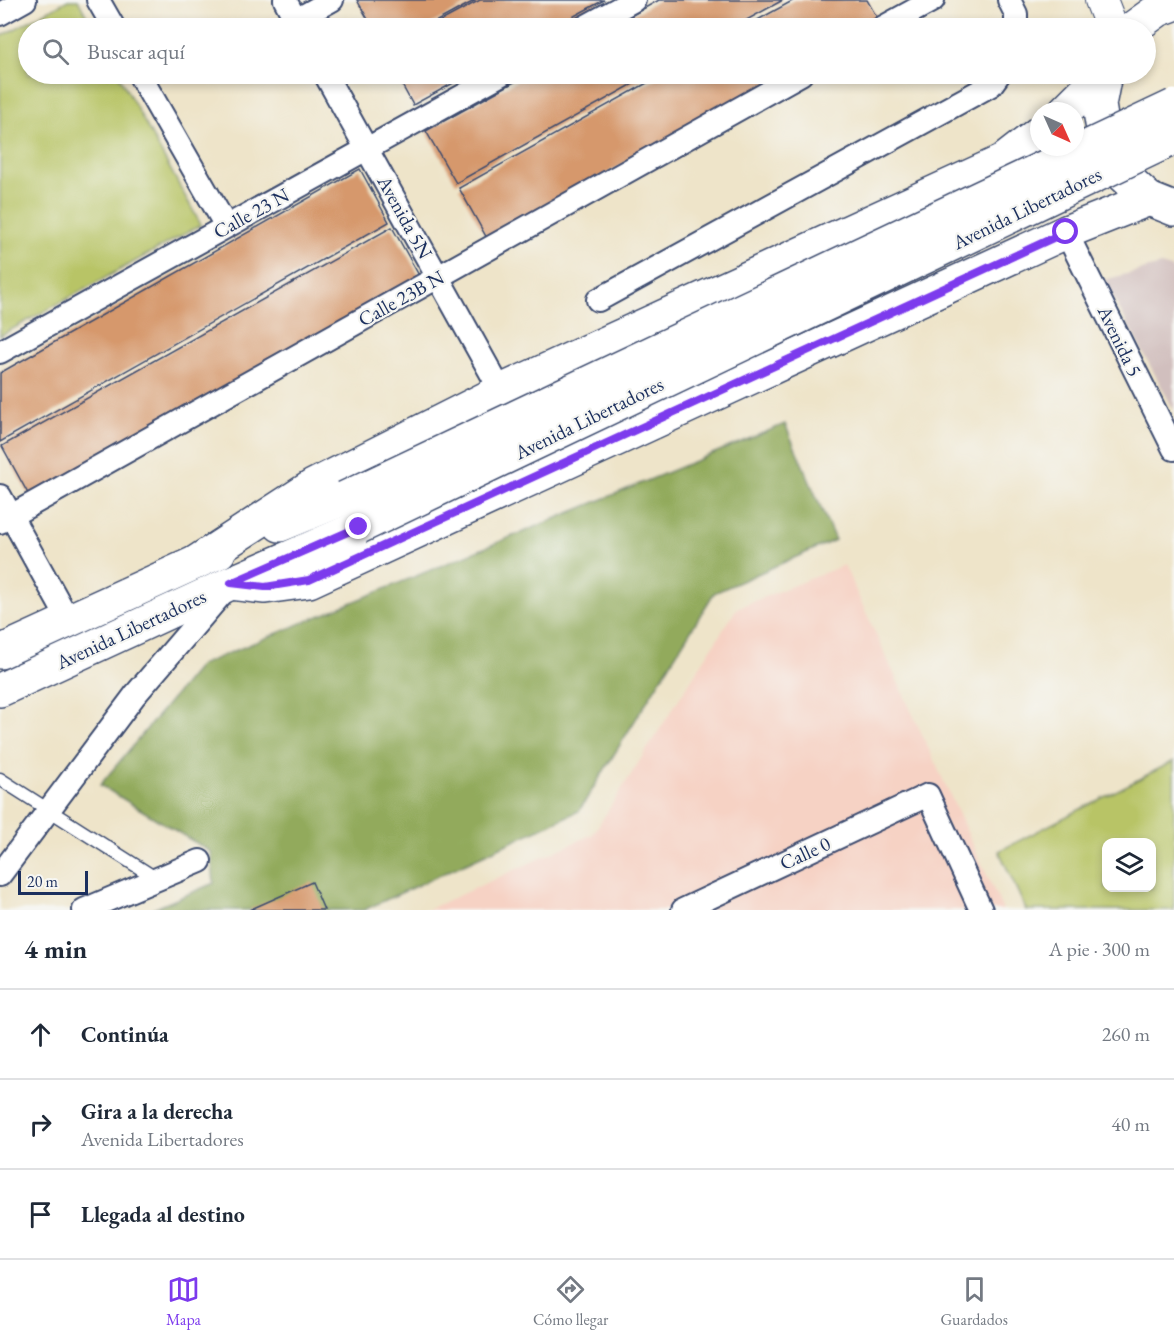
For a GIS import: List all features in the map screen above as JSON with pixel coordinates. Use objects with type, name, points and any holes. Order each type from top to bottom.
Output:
[{"type":"main road","points":[[1101,0],[1108,18]]},
{"type":"main road","points":[[1147,18],[1158,10],[1174,4]]},
{"type":"main road","points":[[1074,102],[1093,84]]},
{"type":"main road","points":[[1102,84],[1099,105],[1105,142],[1122,174],[1162,204]]},
{"type":"main road","name":"Avenida Libertadores","points":[[0,652],[198,561],[345,498],[1174,106]]},
{"type":"main road","name":"Avenida Libertadores","points":[[0,690],[231,583],[359,527],[1174,138]]},
{"type":"main road","points":[[198,561],[313,486],[501,391],[1003,161],[1030,140]]},
{"type":"main road","points":[[231,583],[265,587],[309,580],[1066,232],[1162,204]]},
{"type":"street","points":[[0,14],[25,0]]},
{"type":"street","points":[[98,0],[108,18]]},
{"type":"street","points":[[285,0],[295,18]]},
{"type":"street","points":[[306,18],[332,0]]},
{"type":"street","points":[[601,18],[634,0]]},
{"type":"street","points":[[901,8],[933,0]]},
{"type":"street","points":[[1009,0],[1016,18]]},
{"type":"street","points":[[146,84],[226,226]]},
{"type":"street","name":"Avenida 5N","points":[[331,84],[501,391]]},
{"type":"street","name":"Calle 23 N","points":[[0,352],[484,84]]},
{"type":"street","name":"Calle 23B N","points":[[6,519],[783,84]]},
{"type":"street","points":[[598,300],[992,84]]},
{"type":"street","name":"Avenida 5","points":[[1066,232],[1174,449]]},
{"type":"street","points":[[0,496],[6,519],[69,621]]},
{"type":"street","points":[[0,875],[135,695],[231,583]]},
{"type":"street","name":"Calle 0","points":[[683,910],[928,795],[981,910]]},
{"type":"street","points":[[84,910],[200,861]]},
{"type":"lane","points":[[0,779],[157,879]]},
{"type":"shaded area","points":[[1161,265],[1174,269],[1174,410],[1104,280]]},
{"type":"shaded area","points":[[844,565],[1003,910],[427,910],[593,834],[737,608]]},
{"type":"green space","points":[[68,0],[78,0],[88,18],[35,18]]},
{"type":"green space","points":[[18,27],[18,84],[123,84],[201,225],[0,336],[0,37]]},
{"type":"green space","points":[[785,424],[835,540],[714,593],[579,811],[364,910],[151,910],[214,883],[211,852],[100,785],[200,665]]},
{"type":"green space","points":[[1174,761],[1174,910],[1026,910],[999,851]]},
{"type":"building","points":[[357,0],[476,0],[443,18],[367,18]]},
{"type":"building","points":[[480,0],[604,0],[571,18],[447,18]]},
{"type":"building","points":[[659,0],[783,0],[750,18],[627,18]]},
{"type":"building","points":[[794,0],[867,0],[877,18],[761,18]]},
{"type":"building","points":[[401,84],[452,84],[413,105]]},
{"type":"building","points":[[511,84],[633,84],[456,183],[426,131]]},
{"type":"building","points":[[645,84],[768,84],[488,240],[459,188]]},
{"type":"building","points":[[360,169],[389,222],[0,442],[0,373]]},
{"type":"building","points":[[392,227],[421,279],[31,499],[2,446]]},
{"type":"building","points":[[312,882],[324,910],[249,910]]},
{"type":"route","points":[[359,527],[231,583],[265,587],[309,580],[1066,232]]}]
